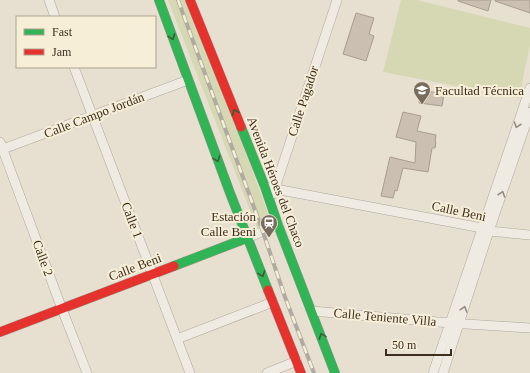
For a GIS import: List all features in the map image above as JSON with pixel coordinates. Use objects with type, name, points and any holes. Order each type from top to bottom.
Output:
[{"type":"main road","points":[[159,0],[248,238],[301,373]]},
{"type":"main road","name":"Avenida Héroes del Chaco","points":[[190,0],[265,187],[278,225],[335,373]]},
{"type":"main road","name":"Calle Beni","points":[[0,332],[248,238]]},
{"type":"street","points":[[49,0],[55,16]]},
{"type":"street","name":"Calle Pagador","points":[[270,203],[336,0]]},
{"type":"street","name":"Calle 1","points":[[74,68],[190,373]]},
{"type":"street","name":"Calle Campo Jordán","points":[[1,147],[93,116],[188,80]]},
{"type":"street","points":[[443,373],[455,323],[530,88]]},
{"type":"street","points":[[485,229],[530,112]]},
{"type":"street","name":"Calle 2","points":[[1,147],[87,373]]},
{"type":"street","name":"Calle Beni","points":[[265,187],[485,229],[530,235]]},
{"type":"street","name":"Calle Beni","points":[[248,238],[278,225]]},
{"type":"street","points":[[177,339],[273,302]]},
{"type":"street","name":"Calle Teniente Villa","points":[[312,311],[530,328]]},
{"type":"street","points":[[433,373],[455,323]]},
{"type":"street","points":[[267,373],[297,361]]},
{"type":"green space","points":[[168,0],[189,0],[272,224],[267,227],[257,228]]},
{"type":"green space","points":[[401,0],[417,0],[530,28],[530,44],[519,98],[383,72]]},
{"type":"building","points":[[458,0],[491,0],[488,11]]},
{"type":"building","points":[[530,0],[530,13],[495,1]]},
{"type":"building","points":[[356,13],[374,18],[369,34],[374,36],[366,61],[343,54]]},
{"type":"building","points":[[421,90],[444,94],[442,106],[419,103]]},
{"type":"building","points":[[403,112],[421,116],[417,131],[436,135],[435,148],[432,148],[428,172],[403,168],[397,191],[395,190],[393,198],[381,196],[390,157],[415,163],[416,142],[396,137]]},
{"type":"railway","points":[[178,0],[263,232],[285,297],[314,373]]},
{"type":"traffic: fast","points":[[159,0],[230,193],[268,290]]},
{"type":"traffic: fast","points":[[241,127],[335,373]]},
{"type":"traffic: fast","points":[[174,266],[247,238]]},
{"type":"traffic: jam","points":[[190,0],[241,127]]},
{"type":"traffic: jam","points":[[0,332],[174,266]]},
{"type":"traffic: jam","points":[[268,290],[301,373]]},
{"type":"place","name":"Facultad Técnica","points":[[422,105]]},
{"type":"place","name":"Estación Calle Beni","points":[[269,238]]}]
